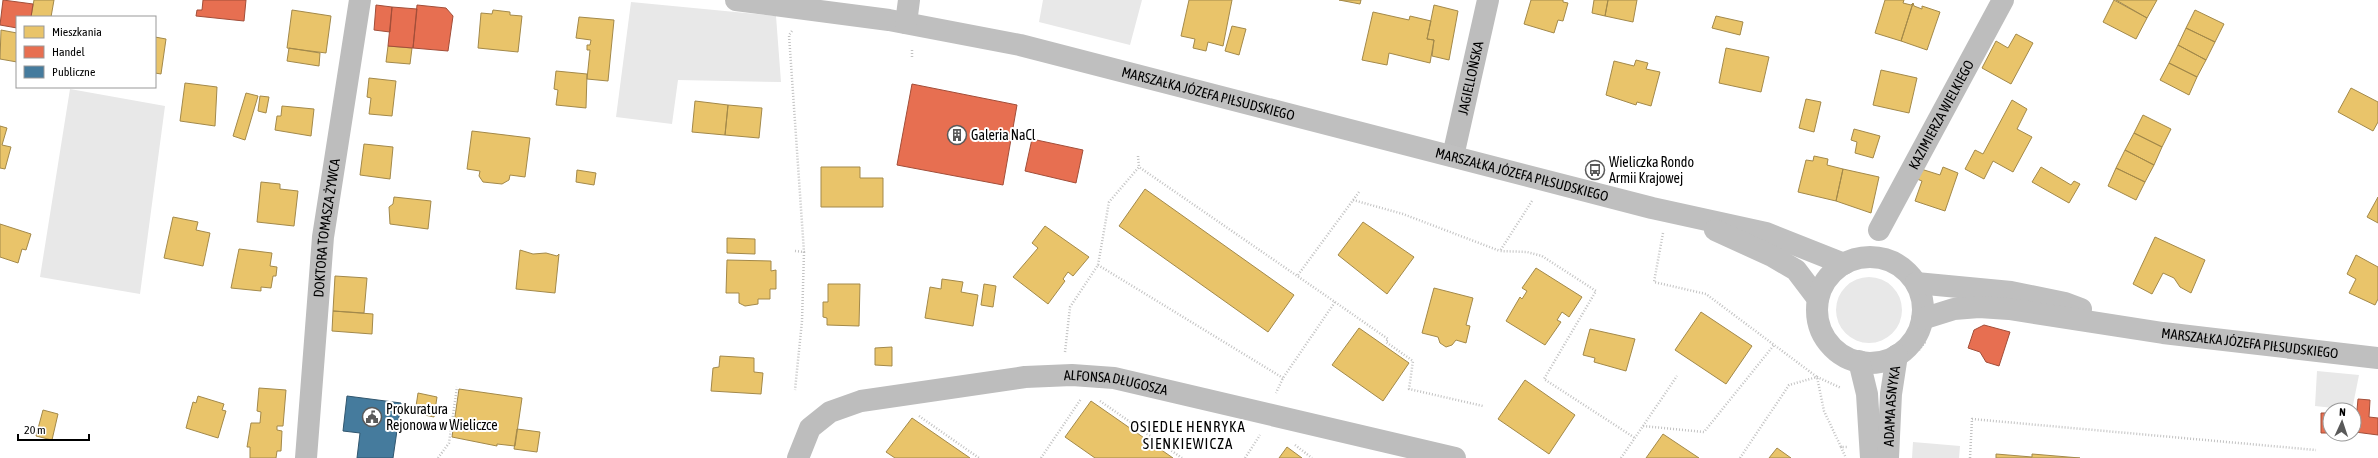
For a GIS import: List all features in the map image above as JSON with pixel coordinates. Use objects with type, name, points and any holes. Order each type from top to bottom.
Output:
[{"type":"main road","name":"MARSZAŁKA JÓZEFA PIŁSUDSKIEGO","points":[[736,0],[799,7],[906,23],[1039,50],[1453,156],[1758,249],[1796,270],[1818,299]]},
{"type":"main road","points":[[906,23],[908,0]]},
{"type":"main road","name":"MARSZAŁKA JÓZEFA PIŁSUDSKIEGO","points":[[1670,221],[1766,233],[1844,264]]},
{"type":"main road","points":[[1876,257],[1892,262],[1906,271],[1916,283],[1921,295],[1925,329],[1917,333],[1909,345],[1905,355],[1885,360],[1859,361],[1834,349],[1826,338],[1820,326],[1817,312],[1818,299],[1823,285],[1832,273],[1844,264],[1859,258],[1876,257]]},
{"type":"main road","name":"MARSZAŁKA JÓZEFA PIŁSUDSKIEGO","points":[[1916,283],[2011,292],[2065,303],[2123,325]]},
{"type":"main road","name":"MARSZAŁKA JÓZEFA PIŁSUDSKIEGO","points":[[1925,329],[1939,312],[1980,307],[2009,309],[2123,325],[2163,333],[2378,358]]},
{"type":"main road","name":"ADAMA ASNYKA","points":[[1888,458],[1891,394],[1905,355]]},
{"type":"main road","name":"ADAMA ASNYKA","points":[[1859,361],[1867,394],[1871,458]]},
{"type":"street","name":"DOKTORA TOMASZA ŻYWCA","points":[[306,458],[323,237],[360,0]]},
{"type":"street","name":"JAGIELLOŃSKA","points":[[1453,156],[1488,0]]},
{"type":"street","name":"KAZIMIERZA WIELKIEGO","points":[[1879,230],[2003,0]]},
{"type":"street","name":"ALFONSA DŁUGOSZA","points":[[798,458],[810,428],[830,412],[861,401],[1025,377],[1076,380],[1114,378],[1263,423],[1455,458]]},
{"type":"path","points":[[794,30],[789,35],[804,252],[802,321],[795,390]]},
{"type":"path","points":[[1041,458],[1080,401],[1076,380],[1070,307],[1098,264],[1109,202],[1139,167],[1138,156]]},
{"type":"path","points":[[1139,167],[1298,275],[1388,339],[1386,342],[1413,361],[1408,389],[1482,406]]},
{"type":"path","points":[[1298,275],[1359,192]]},
{"type":"path","points":[[1500,251],[1536,195]]},
{"type":"path","points":[[1353,200],[1403,214],[1500,251],[1527,252],[1542,256],[1596,291],[1544,379],[1635,438]]},
{"type":"path","points":[[1670,221],[1654,282],[1706,294],[1817,377],[1846,391]]},
{"type":"path","points":[[794,251],[804,252]]},
{"type":"path","points":[[1098,264],[1284,378]]},
{"type":"path","points":[[1245,458],[1284,378],[1335,302]]},
{"type":"path","points":[[1905,355],[1925,329]]},
{"type":"path","points":[[1643,426],[1704,432],[1774,345]]},
{"type":"path","points":[[1621,458],[1677,376]]},
{"type":"path","points":[[1817,377],[1824,411],[1846,458]]},
{"type":"path","points":[[1740,458],[1789,385],[1817,377]]},
{"type":"path","points":[[1076,380],[1182,458]]},
{"type":"path","points":[[438,458],[449,443],[457,387]]},
{"type":"path","points":[[902,395],[904,406],[979,458]]},
{"type":"path","points":[[1970,458],[1972,419],[2316,450]]},
{"type":"shaded area","points":[[1043,0],[1142,0],[1130,45],[1039,22]]},
{"type":"shaded area","points":[[631,2],[776,16],[781,82],[678,80],[672,124],[616,117]]},
{"type":"shaded area","points":[[70,89],[165,106],[140,294],[40,277]]},
{"type":"shaded area","points":[[1863,277],[1875,277],[1888,282],[1893,286],[1900,297],[1902,310],[1900,323],[1893,334],[1882,341],[1875,343],[1863,343],[1850,338],[1841,329],[1836,316],[1836,304],[1841,291],[1850,282]]},
{"type":"shaded area","points":[[2317,371],[2359,375],[2354,402],[2322,402],[2322,407],[2315,406]]},
{"type":"shaded area","points":[[1913,442],[1960,446],[1959,458],[1912,458]]},
{"type":"building: Mieszkania","points":[[34,0],[54,0],[51,16],[31,16]]},
{"type":"building: Mieszkania","points":[[1189,0],[1232,0],[1223,46],[1208,42],[1206,51],[1193,48],[1195,39],[1181,36]]},
{"type":"building: Mieszkania","points":[[1339,0],[1361,0],[1360,4]]},
{"type":"building: Mieszkania","points":[[1531,0],[1563,0],[1563,2],[1568,3],[1563,21],[1558,20],[1554,33],[1524,24]]},
{"type":"building: Mieszkania","points":[[1594,0],[1608,0],[1605,16],[1592,13]]},
{"type":"building: Mieszkania","points":[[1608,0],[1637,0],[1633,22],[1605,16]]},
{"type":"building: Mieszkania","points":[[1885,0],[1904,0],[1903,3],[1911,5],[1913,3],[1901,41],[1875,33]]},
{"type":"building: Mieszkania","points":[[2114,0],[2147,18],[2136,39],[2103,22]]},
{"type":"building: Mieszkania","points":[[2116,0],[2157,0],[2147,18]]},
{"type":"building: Mieszkania","points":[[1913,3],[1914,6],[1922,9],[1922,6],[1940,12],[1927,50],[1901,41]]},
{"type":"building: Mieszkania","points":[[1434,5],[1458,11],[1449,60],[1432,56],[1434,40],[1427,39]]},
{"type":"building: Mieszkania","points":[[292,10],[331,16],[326,53],[287,48]]},
{"type":"building: Mieszkania","points":[[493,10],[510,12],[510,15],[522,16],[518,52],[478,48],[481,13],[492,14]]},
{"type":"building: Mieszkania","points":[[2195,10],[2224,24],[2215,42],[2186,28]]},
{"type":"building: Mieszkania","points":[[1373,12],[1409,20],[1410,16],[1431,21],[1427,39],[1434,40],[1430,63],[1389,53],[1387,65],[1362,60]]},
{"type":"building: Mieszkania","points":[[1716,16],[1743,22],[1740,35],[1712,28]]},
{"type":"building: Mieszkania","points":[[579,17],[614,20],[608,81],[587,79],[590,50],[587,50],[587,45],[590,45],[591,40],[576,38]]},
{"type":"building: Mieszkania","points":[[1232,26],[1246,29],[1239,55],[1225,51]]},
{"type":"building: Mieszkania","points":[[2186,28],[2215,42],[2206,60],[2178,45]]},
{"type":"building: Mieszkania","points":[[1,30],[16,33],[16,62],[0,59]]},
{"type":"building: Mieszkania","points":[[2016,34],[2033,43],[2011,84],[1982,68],[1996,41],[2008,48]]},
{"type":"building: Mieszkania","points":[[156,37],[166,39],[161,74],[156,73]]},
{"type":"building: Mieszkania","points":[[2178,45],[2206,60],[2197,77],[2169,63]]},
{"type":"building: Mieszkania","points":[[388,46],[412,48],[410,64],[386,62]]},
{"type":"building: Mieszkania","points":[[289,48],[320,53],[319,66],[287,61]]},
{"type":"building: Mieszkania","points":[[1726,48],[1769,57],[1761,92],[1719,83]]},
{"type":"building: Mieszkania","points":[[1636,60],[1648,63],[1646,69],[1660,72],[1651,106],[1637,102],[1636,105],[1606,95],[1614,61],[1634,66]]},
{"type":"building: Mieszkania","points":[[2169,63],[2197,77],[2189,95],[2160,80]]},
{"type":"building: Mieszkania","points":[[1881,70],[1917,78],[1909,113],[1873,105]]},
{"type":"building: Mieszkania","points":[[556,71],[587,74],[586,108],[556,105],[558,90],[554,89]]},
{"type":"building: Mieszkania","points":[[369,78],[396,81],[392,116],[369,114],[371,98],[367,97]]},
{"type":"building: Mieszkania","points":[[185,83],[217,87],[215,126],[180,121]]},
{"type":"building: Mieszkania","points":[[2351,88],[2378,102],[2378,122],[2373,131],[2338,112]]},
{"type":"building: Mieszkania","points":[[246,93],[258,96],[245,140],[233,136]]},
{"type":"building: Mieszkania","points":[[260,96],[269,97],[266,113],[258,111]]},
{"type":"building: Mieszkania","points":[[1806,99],[1821,102],[1814,132],[1799,128]]},
{"type":"building: Mieszkania","points":[[2012,100],[2027,109],[2017,129],[2032,137],[2013,172],[1993,161],[1984,179],[1965,169],[1975,150],[1983,154]]},
{"type":"building: Mieszkania","points":[[695,101],[728,105],[725,135],[692,132]]},
{"type":"building: Mieszkania","points":[[728,105],[762,108],[759,138],[725,135]]},
{"type":"building: Mieszkania","points":[[282,106],[314,109],[311,136],[275,130],[277,116],[281,116]]},
{"type":"building: Mieszkania","points":[[2143,115],[2171,129],[2162,147],[2134,133]]},
{"type":"building: Mieszkania","points":[[0,126],[7,128],[2,145],[11,147],[5,169],[0,168]]},
{"type":"building: Mieszkania","points":[[1854,129],[1880,136],[1873,158],[1855,153],[1857,142],[1851,140]]},
{"type":"building: Mieszkania","points":[[472,131],[530,138],[525,177],[510,175],[509,180],[502,184],[483,182],[479,176],[480,171],[467,169]]},
{"type":"building: Mieszkania","points":[[2134,133],[2162,147],[2154,165],[2125,150]]},
{"type":"building: Mieszkania","points":[[364,144],[393,147],[390,179],[360,175]]},
{"type":"building: Mieszkania","points":[[2125,150],[2154,165],[2145,182],[2116,168]]},
{"type":"building: Mieszkania","points":[[1814,156],[1828,159],[1827,165],[1843,169],[1836,201],[1798,192],[1806,160],[1813,161]]},
{"type":"building: Mieszkania","points":[[821,167],[860,167],[860,178],[883,178],[883,207],[821,207]]},
{"type":"building: Mieszkania","points":[[1943,167],[1958,173],[1945,211],[1915,201],[1922,181],[1917,179],[1921,169],[1940,175]]},
{"type":"building: Mieszkania","points":[[2041,167],[2071,185],[2074,181],[2080,184],[2069,203],[2032,182]]},
{"type":"building: Mieszkania","points":[[2116,168],[2145,182],[2136,200],[2108,186]]},
{"type":"building: Mieszkania","points":[[1843,169],[1879,177],[1871,213],[1836,201]]},
{"type":"building: Mieszkania","points":[[577,170],[596,173],[594,185],[576,182]]},
{"type":"building: Mieszkania","points":[[261,182],[280,184],[280,189],[298,191],[294,226],[257,222]]},
{"type":"building: Mieszkania","points":[[1145,189],[1294,295],[1268,332],[1119,226]]},
{"type":"building: Mieszkania","points":[[394,197],[431,201],[428,229],[390,224],[389,207],[393,204]]},
{"type":"building: Mieszkania","points":[[2378,197],[2378,223],[2367,217]]},
{"type":"building: Mieszkania","points":[[173,217],[198,222],[196,230],[210,233],[203,266],[164,258]]},
{"type":"building: Mieszkania","points":[[1363,222],[1414,257],[1387,294],[1338,255]]},
{"type":"building: Mieszkania","points":[[0,224],[31,234],[26,250],[22,249],[18,263],[0,257]]},
{"type":"building: Mieszkania","points":[[1045,226],[1089,257],[1073,276],[1068,272],[1063,279],[1065,281],[1048,304],[1013,277],[1038,248],[1032,243]]},
{"type":"building: Mieszkania","points":[[2155,237],[2205,260],[2191,293],[2180,287],[2174,278],[2163,273],[2152,294],[2133,284]]},
{"type":"building: Mieszkania","points":[[727,238],[755,239],[755,254],[727,253]]},
{"type":"building: Mieszkania","points":[[239,249],[272,253],[270,266],[277,267],[276,276],[273,276],[271,288],[261,287],[261,291],[231,288]]},
{"type":"building: Mieszkania","points":[[520,250],[533,254],[546,253],[557,256],[559,254],[555,293],[516,289]]},
{"type":"building: Mieszkania","points":[[2356,255],[2378,267],[2378,299],[2375,305],[2349,293],[2356,279],[2347,274]]},
{"type":"building: Mieszkania","points":[[727,260],[771,261],[771,271],[776,270],[776,289],[770,289],[770,299],[758,299],[758,304],[745,306],[739,303],[739,293],[726,293]]},
{"type":"building: Mieszkania","points":[[1536,268],[1582,297],[1569,317],[1562,312],[1557,320],[1561,322],[1545,345],[1506,321],[1520,297],[1522,299],[1527,291],[1522,288]]},
{"type":"building: Mieszkania","points":[[335,276],[367,278],[364,313],[333,311]]},
{"type":"building: Mieszkania","points":[[942,279],[963,282],[961,292],[978,295],[973,326],[925,318],[930,287],[941,289]]},
{"type":"building: Mieszkania","points":[[828,284],[860,284],[859,326],[827,325],[827,318],[823,317],[823,302],[828,302]]},
{"type":"building: Mieszkania","points":[[984,284],[996,286],[993,307],[981,305]]},
{"type":"building: Mieszkania","points":[[1434,288],[1473,298],[1466,325],[1470,326],[1466,343],[1456,340],[1452,345],[1446,347],[1440,343],[1438,337],[1422,333]]},
{"type":"building: Mieszkania","points":[[333,311],[373,314],[372,334],[332,331]]},
{"type":"building: Mieszkania","points":[[1701,312],[1752,346],[1726,384],[1675,350]]},
{"type":"building: Mieszkania","points":[[1359,328],[1409,363],[1383,401],[1332,365]]},
{"type":"building: Mieszkania","points":[[1590,329],[1635,339],[1626,371],[1594,362],[1595,358],[1583,355]]},
{"type":"building: Mieszkania","points":[[892,347],[892,366],[875,365],[875,348]]},
{"type":"building: Mieszkania","points":[[720,356],[754,358],[754,372],[763,373],[761,394],[711,391],[713,368],[719,367]]},
{"type":"building: Mieszkania","points":[[1525,380],[1575,415],[1549,454],[1498,419]]},
{"type":"building: Mieszkania","points":[[259,388],[286,390],[283,426],[277,426],[277,430],[282,431],[281,451],[277,451],[276,458],[250,458],[250,447],[247,447],[251,423],[260,423],[261,412],[257,411]]},
{"type":"building: Mieszkania","points":[[459,389],[522,398],[515,446],[497,444],[497,446],[452,437]]},
{"type":"building: Mieszkania","points":[[418,393],[437,397],[434,417],[415,413]]},
{"type":"building: Mieszkania","points":[[198,396],[224,404],[222,410],[226,411],[218,438],[186,428],[193,402],[196,403]]},
{"type":"building: Mieszkania","points":[[1091,401],[1173,458],[1095,458],[1065,437]]},
{"type":"building: Mieszkania","points":[[43,410],[58,414],[52,440],[36,436]]},
{"type":"building: Mieszkania","points":[[912,418],[970,458],[895,458],[886,452]]},
{"type":"building: Mieszkania","points":[[517,429],[540,432],[537,452],[514,449]]},
{"type":"building: Mieszkania","points":[[1663,434],[1699,458],[1646,458]]},
{"type":"building: Mieszkania","points":[[1287,447],[1302,458],[1279,458]]},
{"type":"building: Mieszkania","points":[[1777,448],[1791,458],[1769,458]]},
{"type":"building: Mieszkania","points":[[1996,454],[2032,457],[2032,454],[2080,458],[1996,458]]},
{"type":"building: Handel","points":[[3,0],[33,4],[31,16],[16,16],[16,28],[0,25]]},
{"type":"building: Handel","points":[[203,0],[246,0],[244,21],[196,16],[197,10],[202,10]]},
{"type":"building: Handel","points":[[376,5],[392,7],[390,32],[374,30]]},
{"type":"building: Handel","points":[[417,5],[446,8],[453,16],[448,51],[413,48]]},
{"type":"building: Handel","points":[[392,7],[417,9],[413,48],[388,46]]},
{"type":"building: Handel","name":"Galeria NaCl","points":[[912,84],[1017,105],[1003,185],[897,165]]},
{"type":"building: Handel","points":[[1032,139],[1083,150],[1076,183],[1025,171]]},
{"type":"building: Handel","points":[[1984,325],[2010,332],[1999,366],[1986,362],[1980,352],[1968,348],[1974,330]]},
{"type":"building: Handel","points":[[2358,399],[2370,400],[2369,417],[2378,418],[2378,435],[2362,433],[2362,402],[2358,402]]},
{"type":"building: Handel","points":[[2321,413],[2322,413],[2322,433]]},
{"type":"building: Publiczne","name":"Prokuratura Rejonowa w Wieliczce","points":[[347,396],[401,403],[393,458],[357,458],[360,433],[343,431]]},
{"type":"place","name":"Galeria NaCl","points":[[957,135]]},
{"type":"place","name":"Wieliczka Rondo Armii Krajowej","points":[[1595,170]]},
{"type":"place","name":"Prokuratura Rejonowa w Wieliczce","points":[[372,417]]},
{"type":"district","name":"OSIEDLE HENRYKA SIENKIEWICZA","points":[[1188,436]]}]
